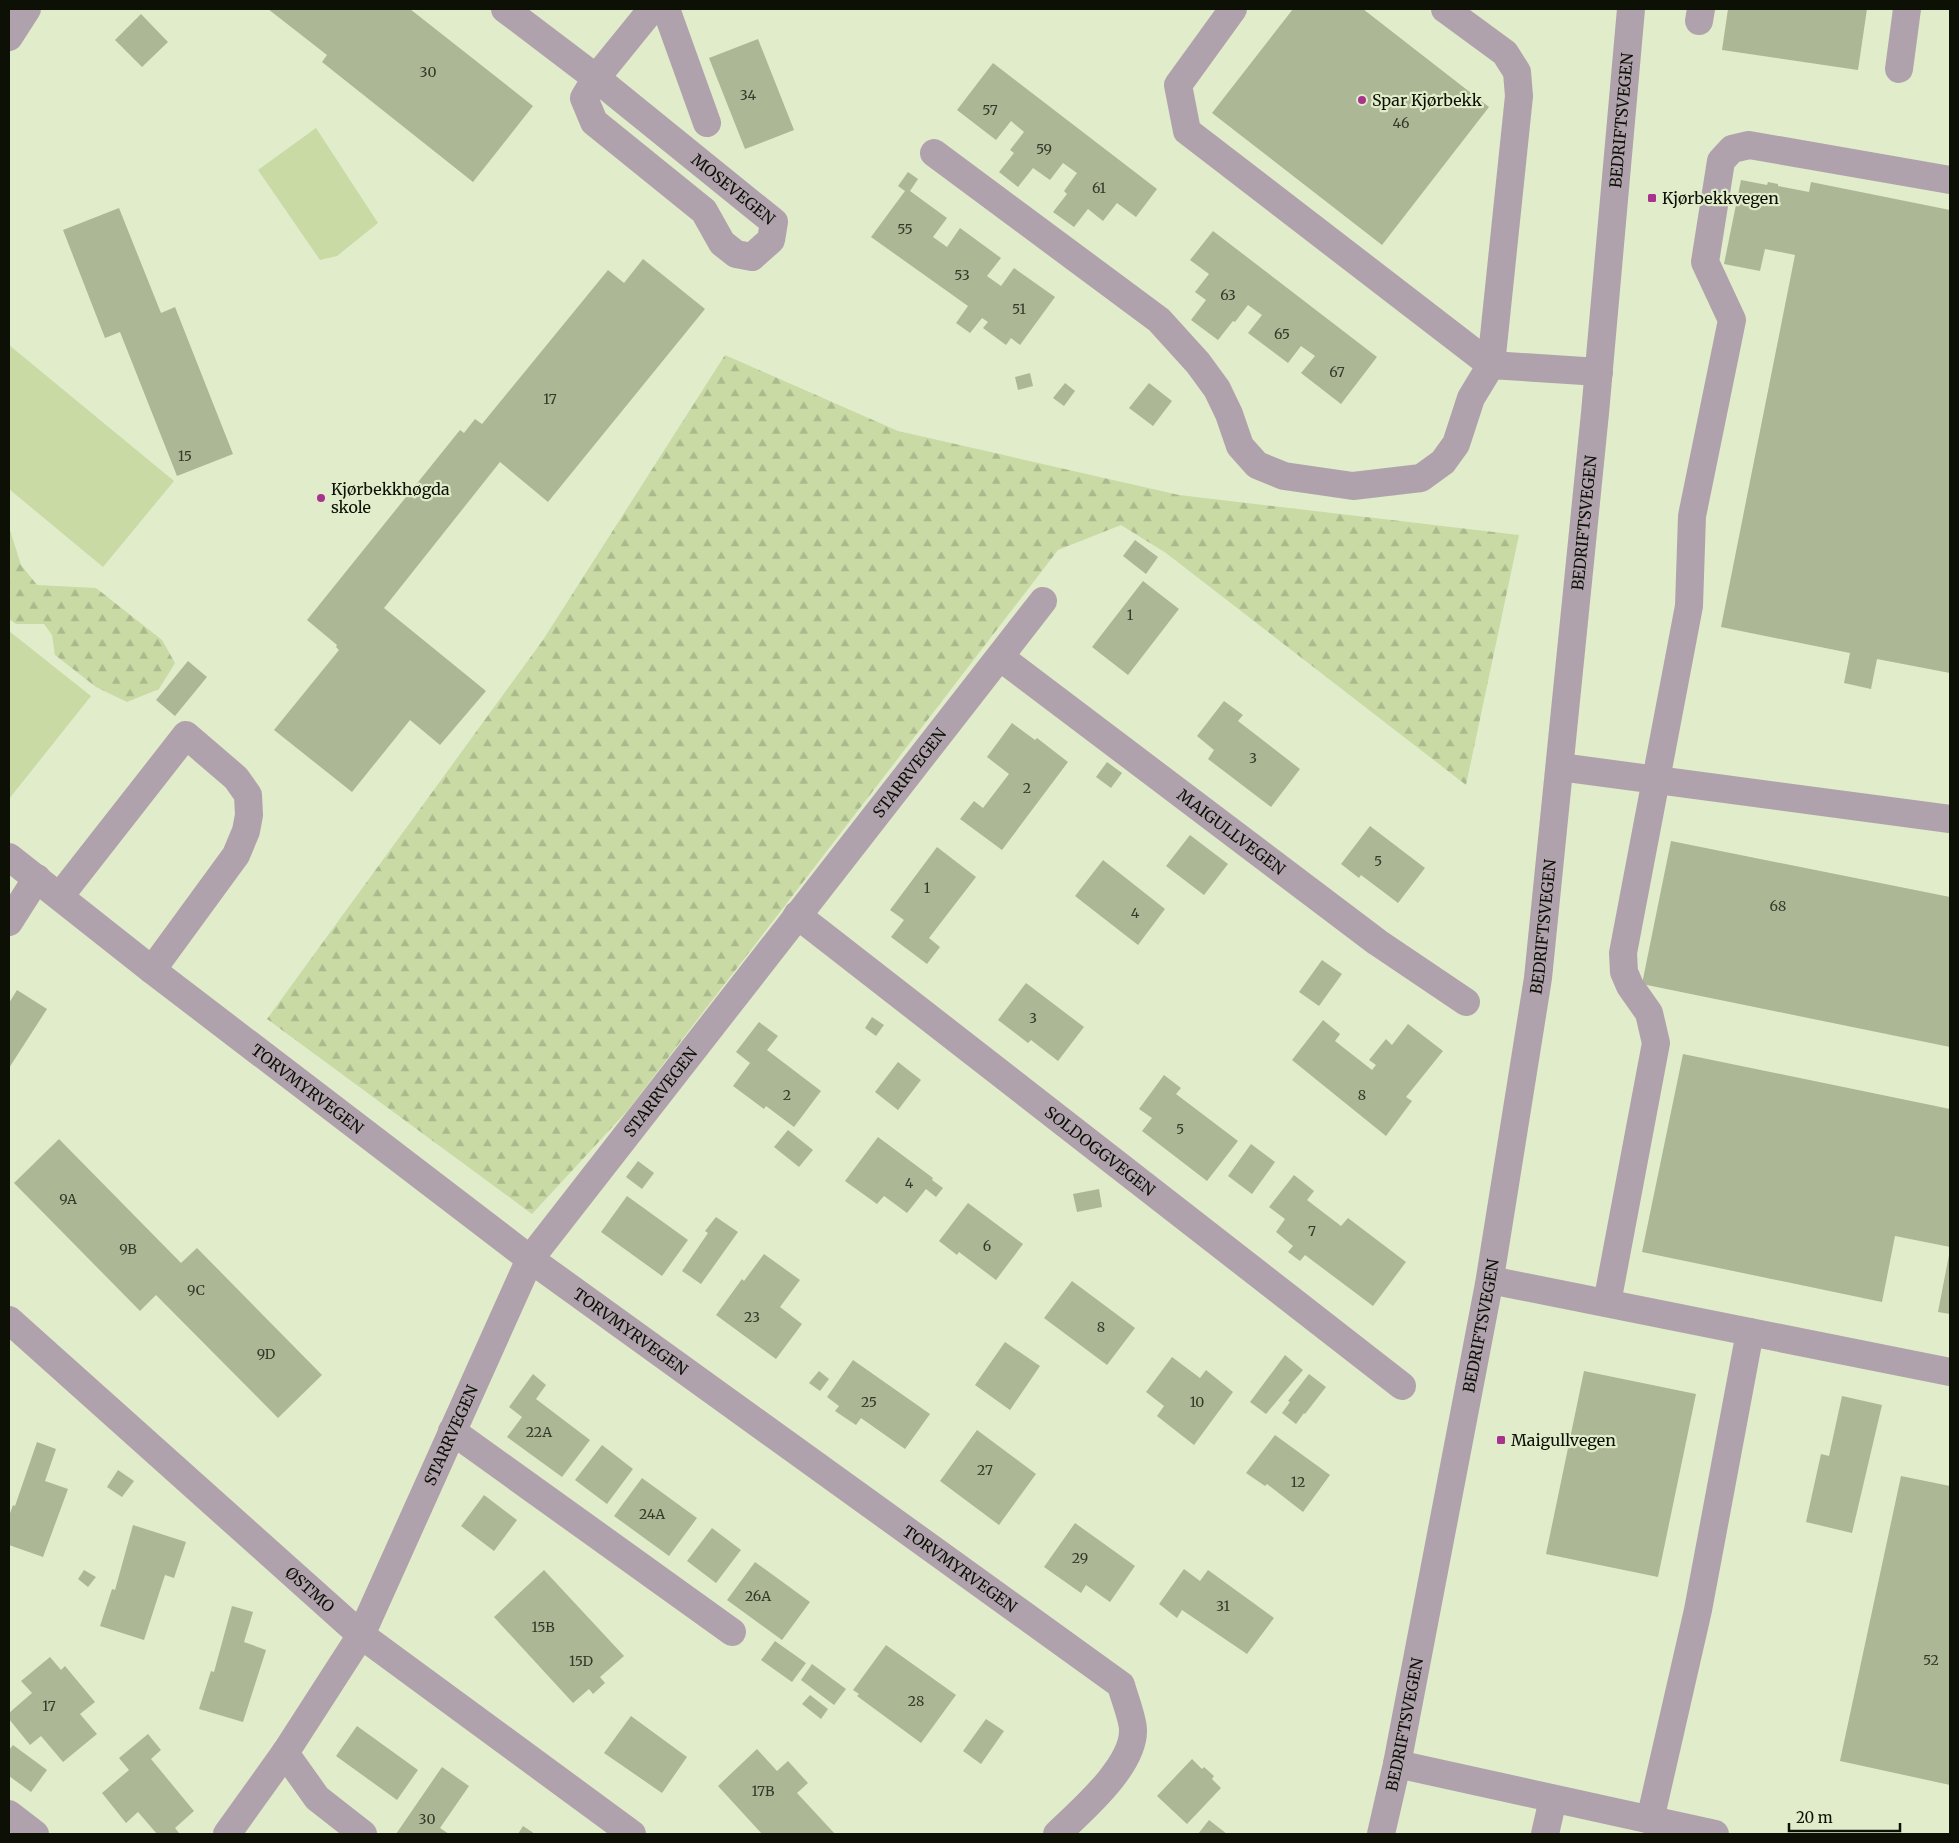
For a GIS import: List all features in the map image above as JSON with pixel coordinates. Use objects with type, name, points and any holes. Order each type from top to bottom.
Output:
[{"type":"street","points":[[9,37],[27,9]]},
{"type":"street","name":"MOSEVEGEN","points":[[505,9],[596,78],[774,222],[771,240],[752,257],[736,254],[722,243],[704,211],[594,122],[584,98],[596,78],[652,9]]},
{"type":"street","points":[[666,9],[707,123]]},
{"type":"street","points":[[1233,9],[1178,85],[1187,131],[1491,365],[1598,372]]},
{"type":"street","points":[[934,153],[1159,320],[1198,363],[1216,389],[1240,446],[1257,465],[1284,476],[1354,486],[1421,478],[1443,462],[1456,444],[1471,398],[1491,365],[1519,96],[1518,72],[1505,53],[1445,9]]},
{"type":"street","name":"BEDRIFTSVEGEN","points":[[1381,1834],[1397,1764],[1490,1280],[1538,978],[1598,372],[1631,9]]},
{"type":"street","points":[[1900,69],[1907,9]]},
{"type":"street","points":[[1607,1303],[1656,1043],[1649,1013],[1630,986],[1624,972],[1623,953],[1689,606],[1692,516],[1732,320],[1705,262],[1721,161],[1732,149],[1749,145],[1950,180]]},
{"type":"street","name":"STARRVEGEN","points":[[227,1834],[284,1753],[361,1635],[530,1259],[1043,601]]},
{"type":"street","name":"MAIGULLVEGEN","points":[[1000,657],[1377,942],[1466,1002]]},
{"type":"street","points":[[60,896],[186,735],[236,778],[248,795],[249,815],[246,831],[236,855],[152,970]]},
{"type":"street","points":[[1560,766],[1950,819]]},
{"type":"street","name":"TORVMYRVEGEN","points":[[9,857],[152,970],[530,1259],[1121,1685],[1133,1730],[1129,1748],[1106,1786],[1057,1834]]},
{"type":"street","points":[[9,922],[37,878]]},
{"type":"street","name":"SOLDOGGVEGEN","points":[[797,915],[1402,1386]]},
{"type":"street","points":[[1490,1280],[1950,1372]]},
{"type":"street","name":"ØSTMO","points":[[9,1320],[361,1635],[632,1834]]},
{"type":"street","points":[[1650,1820],[1698,1610],[1750,1332]]},
{"type":"street","points":[[452,1431],[732,1632]]},
{"type":"street","points":[[284,1753],[317,1798],[362,1834]]},
{"type":"street","points":[[1397,1764],[1715,1834]]},
{"type":"street","points":[[1544,1834],[1554,1799]]},
{"type":"street","points":[[9,1814],[35,1834]]},
{"type":"green space","points":[[316,128],[378,223],[337,256],[320,260],[258,170]]},
{"type":"green space","points":[[9,345],[174,481],[103,567],[9,489]]},
{"type":"green space","points":[[725,355],[898,431],[1179,495],[1519,535],[1466,785],[1166,553],[1121,525],[1058,550],[628,1110],[532,1214],[267,1019],[543,640]]},
{"type":"green space","points":[[9,527],[21,565],[37,585],[96,588],[162,640],[175,663],[159,689],[127,702],[96,687],[55,655],[52,635],[44,624],[16,624],[9,619]]},
{"type":"green space","points":[[9,631],[91,696],[9,799]]},
{"type":"building","points":[[268,9],[410,9],[533,106],[473,182],[322,62],[327,55]]},
{"type":"building","points":[[1293,9],[1363,9],[1489,107],[1382,245],[1212,113]]},
{"type":"building","points":[[1728,9],[1867,9],[1858,70],[1722,50]]},
{"type":"building","points":[[141,14],[168,42],[142,67],[115,40]]},
{"type":"building","points":[[758,39],[794,130],[745,149],[709,58]]},
{"type":"building","points":[[993,63],[1157,189],[1136,217],[1117,203],[1103,221],[1088,209],[1074,227],[1053,212],[1067,194],[1064,191],[1077,173],[1063,163],[1050,180],[1033,168],[1018,187],[999,172],[1014,153],[1010,150],[1024,132],[1011,121],[996,140],[957,110]]},
{"type":"building","points":[[908,172],[918,179],[910,191],[947,218],[933,237],[947,247],[960,228],[1001,258],[987,276],[1001,286],[1014,268],[1055,297],[1020,345],[1011,338],[1006,345],[983,328],[988,322],[982,318],[970,333],[956,323],[968,306],[871,237],[905,191],[898,186]]},
{"type":"building","points":[[1741,180],[1767,185],[1768,182],[1778,184],[1778,186],[1809,192],[1811,182],[1950,210],[1950,673],[1877,659],[1871,689],[1844,683],[1850,653],[1721,627],[1795,255],[1765,249],[1760,271],[1724,264]]},
{"type":"building","points":[[119,208],[161,313],[175,307],[233,454],[177,476],[120,332],[105,338],[63,230]]},
{"type":"building","points":[[1213,231],[1377,357],[1341,404],[1301,373],[1315,356],[1301,346],[1288,363],[1248,333],[1262,315],[1248,305],[1218,340],[1191,320],[1206,300],[1195,292],[1209,274],[1190,260]]},
{"type":"building","points":[[643,259],[705,309],[548,502],[500,462],[384,608],[486,691],[440,745],[410,720],[352,792],[274,730],[339,650],[336,647],[337,645],[307,620],[460,430],[464,433],[475,419],[482,424],[608,270],[624,283]]},
{"type":"building","points":[[1030,373],[1033,386],[1018,390],[1015,377]]},
{"type":"building","points":[[1065,383],[1075,391],[1064,406],[1053,398]]},
{"type":"building","points":[[1149,383],[1172,401],[1153,426],[1129,408]]},
{"type":"building","points":[[1135,540],[1158,557],[1146,574],[1123,556]]},
{"type":"building","points":[[1143,581],[1179,609],[1128,675],[1092,647]]},
{"type":"building","points":[[188,661],[207,677],[175,716],[156,700]]},
{"type":"building","points":[[1224,701],[1243,715],[1238,721],[1300,769],[1271,807],[1208,759],[1214,750],[1197,736]]},
{"type":"building","points":[[1012,723],[1035,740],[1037,738],[1068,762],[1002,850],[960,819],[974,801],[983,808],[1009,774],[987,757]]},
{"type":"building","points":[[1107,762],[1122,773],[1111,788],[1096,777]]},
{"type":"building","points":[[1370,826],[1425,868],[1398,903],[1361,875],[1359,878],[1341,864]]},
{"type":"building","points":[[1190,835],[1228,864],[1204,895],[1166,866]]},
{"type":"building","points":[[1671,841],[1950,897],[1950,1047],[1642,984]]},
{"type":"building","points":[[937,847],[976,877],[929,938],[940,947],[927,964],[891,937],[904,920],[890,910]]},
{"type":"building","points":[[1103,860],[1165,909],[1138,945],[1075,896]]},
{"type":"building","points":[[1322,960],[1342,974],[1319,1006],[1299,992]]},
{"type":"building","points":[[1026,983],[1084,1027],[1058,1061],[1031,1040],[1028,1043],[998,1020]]},
{"type":"building","points":[[17,990],[47,1009],[9,1068],[9,1003]]},
{"type":"building","points":[[872,1017],[884,1025],[876,1036],[865,1028]]},
{"type":"building","points":[[1323,1020],[1340,1034],[1335,1041],[1372,1070],[1376,1065],[1369,1060],[1386,1039],[1392,1045],[1408,1024],[1443,1051],[1406,1097],[1412,1101],[1386,1136],[1292,1060]]},
{"type":"building","points":[[759,1022],[778,1036],[767,1050],[821,1091],[794,1127],[766,1106],[764,1109],[733,1086],[750,1063],[736,1052]]},
{"type":"building","points":[[1683,1054],[1950,1109],[1950,1247],[1895,1236],[1882,1302],[1642,1252]]},
{"type":"building","points":[[898,1062],[921,1080],[898,1110],[875,1092]]},
{"type":"building","points":[[1164,1075],[1181,1088],[1176,1094],[1238,1141],[1207,1181],[1142,1131],[1152,1118],[1139,1109]]},
{"type":"building","points":[[788,1130],[813,1150],[799,1167],[774,1147]]},
{"type":"building","points":[[878,1137],[933,1178],[932,1180],[943,1188],[936,1197],[926,1189],[907,1213],[884,1196],[877,1204],[845,1181]]},
{"type":"building","points":[[59,1139],[181,1263],[197,1248],[322,1375],[278,1418],[156,1295],[140,1311],[14,1183]]},
{"type":"building","points":[[1251,1144],[1275,1162],[1252,1194],[1228,1176]]},
{"type":"building","points":[[638,1161],[654,1173],[642,1189],[626,1177]]},
{"type":"building","points":[[1294,1175],[1314,1191],[1307,1200],[1341,1226],[1348,1218],[1406,1262],[1373,1306],[1305,1255],[1300,1261],[1288,1252],[1293,1246],[1276,1232],[1285,1219],[1269,1207]]},
{"type":"building","points":[[1099,1189],[1102,1207],[1077,1212],[1073,1194]]},
{"type":"building","points":[[627,1196],[688,1240],[662,1276],[601,1232]]},
{"type":"building","points":[[968,1203],[1023,1244],[996,1280],[959,1252],[957,1255],[939,1241]]},
{"type":"building","points":[[716,1217],[738,1232],[701,1284],[682,1271],[708,1233],[705,1231]]},
{"type":"building","points":[[764,1254],[800,1280],[780,1307],[802,1324],[776,1359],[716,1315],[742,1279],[744,1281]]},
{"type":"building","points":[[1950,1255],[1950,1314],[1938,1312]]},
{"type":"building","points":[[1072,1281],[1135,1328],[1107,1365],[1044,1318]]},
{"type":"building","points":[[1005,1342],[1040,1366],[1010,1410],[975,1385]]},
{"type":"building","points":[[1285,1355],[1303,1370],[1266,1414],[1250,1402]]},
{"type":"building","points":[[1172,1357],[1200,1378],[1206,1370],[1233,1392],[1194,1445],[1157,1416],[1164,1406],[1146,1392]]},
{"type":"building","points":[[853,1360],[930,1414],[905,1449],[861,1418],[856,1425],[835,1411],[839,1406],[827,1397]]},
{"type":"building","points":[[819,1371],[829,1379],[820,1391],[809,1383]]},
{"type":"building","points":[[1584,1371],[1696,1394],[1658,1577],[1546,1554]]},
{"type":"building","points":[[533,1374],[546,1385],[536,1399],[590,1440],[562,1477],[507,1437],[522,1417],[509,1407]]},
{"type":"building","points":[[1309,1374],[1326,1387],[1296,1424],[1282,1413],[1290,1402],[1288,1401]]},
{"type":"building","points":[[1842,1396],[1882,1405],[1852,1533],[1806,1522],[1821,1454],[1829,1456]]},
{"type":"building","points":[[977,1430],[1036,1474],[999,1525],[940,1481]]},
{"type":"building","points":[[1275,1435],[1330,1475],[1303,1512],[1267,1484],[1265,1486],[1246,1473]]},
{"type":"building","points":[[37,1442],[56,1449],[45,1481],[68,1489],[43,1557],[9,1545],[9,1516],[13,1505],[15,1506]]},
{"type":"building","points":[[602,1445],[633,1469],[607,1504],[575,1480]]},
{"type":"building","points":[[118,1470],[134,1481],[122,1497],[107,1487]]},
{"type":"building","points":[[1901,1476],[1950,1486],[1950,1785],[1840,1761]]},
{"type":"building","points":[[642,1478],[697,1518],[669,1556],[614,1516]]},
{"type":"building","points":[[484,1495],[517,1520],[494,1551],[461,1526]]},
{"type":"building","points":[[1075,1523],[1135,1566],[1110,1602],[1086,1585],[1081,1593],[1044,1567]]},
{"type":"building","points":[[133,1525],[186,1542],[174,1578],[165,1575],[144,1640],[100,1626],[112,1589],[115,1590]]},
{"type":"building","points":[[712,1528],[741,1550],[716,1583],[687,1561]]},
{"type":"building","points":[[755,1562],[810,1602],[782,1640],[727,1600]]},
{"type":"building","points":[[1184,1569],[1200,1581],[1208,1570],[1274,1618],[1247,1654],[1182,1610],[1177,1618],[1159,1604]]},
{"type":"building","points":[[84,1570],[96,1577],[88,1587],[78,1579]]},
{"type":"building","points":[[544,1570],[624,1656],[600,1677],[605,1683],[593,1694],[589,1689],[573,1703],[494,1617]]},
{"type":"building","points":[[232,1606],[253,1612],[244,1642],[266,1650],[243,1722],[199,1709],[211,1671],[214,1672]]},
{"type":"building","points":[[775,1641],[806,1663],[792,1682],[761,1660]]},
{"type":"building","points":[[886,1645],[956,1695],[921,1743],[857,1696],[859,1694],[853,1690]]},
{"type":"building","points":[[50,1657],[61,1670],[65,1666],[95,1702],[80,1714],[97,1734],[63,1762],[41,1736],[30,1745],[9,1719],[9,1713],[32,1693],[21,1681]]},
{"type":"building","points":[[812,1664],[846,1689],[834,1705],[801,1680]]},
{"type":"building","points":[[810,1695],[828,1709],[821,1719],[802,1704]]},
{"type":"building","points":[[631,1716],[687,1757],[662,1793],[604,1753]]},
{"type":"building","points":[[986,1719],[1004,1731],[981,1764],[963,1751]]},
{"type":"building","points":[[357,1726],[418,1770],[397,1800],[336,1756]]},
{"type":"building","points":[[148,1734],[161,1750],[151,1759],[194,1811],[175,1828],[179,1833],[177,1834],[157,1834],[138,1812],[126,1823],[102,1793],[129,1770],[119,1758]]},
{"type":"building","points":[[13,1745],[47,1770],[31,1792],[9,1776],[9,1750]]},
{"type":"building","points":[[757,1749],[777,1771],[788,1761],[808,1783],[797,1793],[835,1834],[762,1834],[718,1786]]},
{"type":"building","points":[[1192,1759],[1202,1769],[1204,1767],[1214,1776],[1212,1779],[1221,1788],[1187,1824],[1157,1796]]},
{"type":"building","points":[[442,1767],[469,1786],[440,1828],[449,1834],[396,1834]]},
{"type":"building","points":[[1209,1820],[1227,1834],[1198,1834]]},
{"type":"building","points":[[523,1826],[535,1834],[518,1834]]},
{"type":"place","name":"Spar Kjørbekk","points":[[1362,100]]},
{"type":"place","name":"Kjørbekkvegen","points":[[1652,198]]},
{"type":"place","name":"Kjørbekkhøgda skole","points":[[321,498]]},
{"type":"place","name":"Maigullvegen","points":[[1501,1440]]}]
